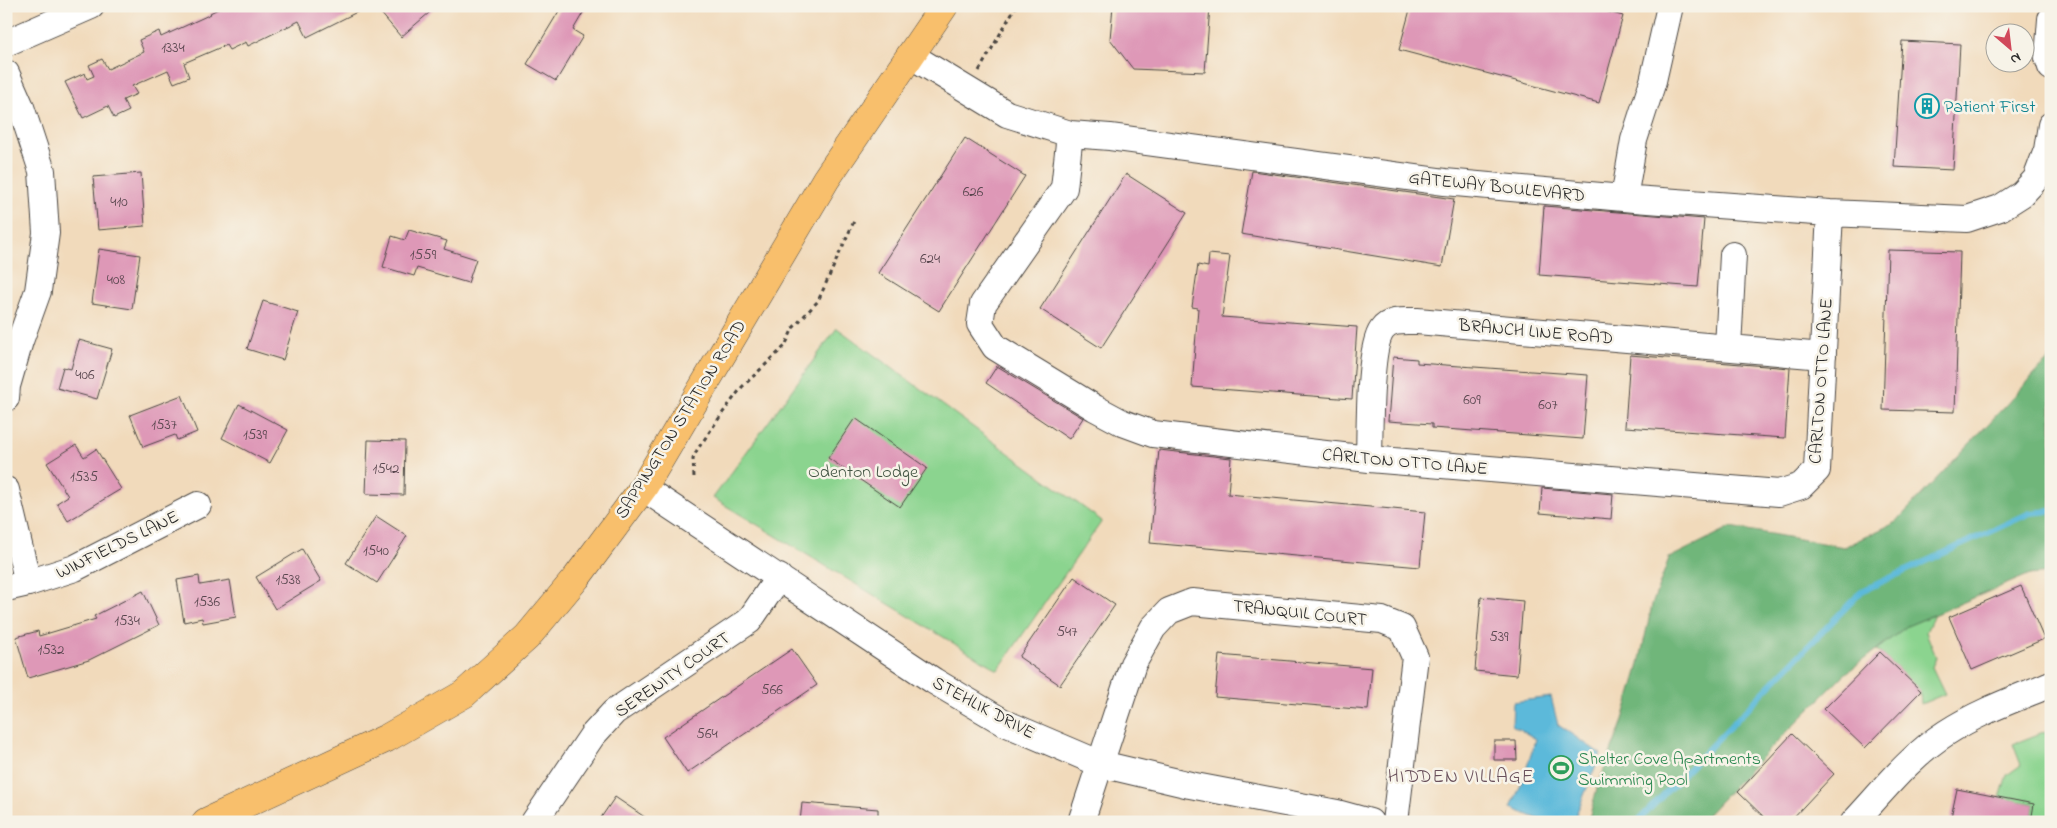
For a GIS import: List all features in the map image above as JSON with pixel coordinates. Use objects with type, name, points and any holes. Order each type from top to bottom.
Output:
[{"type":"main road","name":"SAPPINGTON STATION ROAD","points":[[206,822],[387,738],[464,694],[526,637],[577,578],[643,488],[826,179],[944,6]]},
{"type":"street","points":[[6,44],[92,6]]},
{"type":"street","points":[[1624,198],[1634,140],[1653,81],[1670,6]]},
{"type":"street","points":[[2051,19],[2048,58],[2051,67]]},
{"type":"street","name":"GATEWAY BOULEVARD","points":[[910,55],[1007,114],[1070,134],[1110,137],[1445,182],[1624,198],[1830,213],[1967,219],[2000,208],[2022,194],[2036,179],[2047,150],[2051,125]]},
{"type":"street","points":[[6,73],[21,106],[42,171],[46,233],[38,291],[20,341],[7,386],[6,398]]},
{"type":"street","name":"CARLTON OTTO LANE","points":[[1070,134],[1064,188],[983,304],[980,324],[996,347],[1095,408],[1123,423],[1154,434],[1369,459],[1779,493],[1801,486],[1817,470],[1830,213]]},
{"type":"street","points":[[1728,348],[1733,255]]},
{"type":"street","name":"BRANCH LINE ROAD","points":[[1369,459],[1373,352],[1382,330],[1394,321],[1418,321],[1823,356]]},
{"type":"street","name":"STEHLIK DRIVE","points":[[643,488],[934,681],[1005,723],[1102,764],[1190,785],[1272,811],[1338,813],[1370,822]]},
{"type":"street","points":[[6,490],[17,585]]},
{"type":"street","name":"WINFIELDS LANE","points":[[17,585],[75,568],[198,505]]},
{"type":"street","name":"SERENITY COURT","points":[[534,822],[592,736],[614,712],[748,622],[779,577]]},
{"type":"street","name":"TRANQUIL COURT","points":[[1081,822],[1102,764],[1133,664],[1153,628],[1169,611],[1192,602],[1382,620],[1402,628],[1415,657],[1395,822]]},
{"type":"street","points":[[1854,822],[1908,764],[1945,733],[1989,710],[2051,684]]},
{"type":"path","points":[[978,73],[1016,6]]},
{"type":"path","points":[[694,477],[693,460],[697,450],[742,386],[785,346],[793,328],[818,300],[855,219]]},
{"type":"green space","name":"Odenton Lodge","points":[[837,328],[1102,521],[998,670],[713,498]]},
{"type":"green space","points":[[2051,357],[2051,573],[2028,575],[1907,626],[1845,674],[1700,822],[1588,822],[1597,788],[1622,723],[1638,668],[1652,605],[1669,558],[1731,527],[1844,547],[1896,522]]},
{"type":"green space","points":[[1934,615],[1926,632],[1936,657],[1932,667],[1945,694],[1921,704],[1920,691],[1876,650],[1907,626]]},
{"type":"green space","points":[[2051,729],[2051,822],[2031,822],[2034,804],[2000,798],[2007,775],[2021,765],[2013,744]]},
{"type":"water","name":"Shelter Cove Apartments Swimming Pool","points":[[1551,697],[1558,725],[1601,754],[1573,822],[1546,822],[1511,808],[1536,739],[1512,725],[1513,702]]},
{"type":"building","points":[[224,6],[369,6],[307,37],[299,21],[248,46],[246,42],[229,50],[226,45],[184,63],[189,77],[174,83],[168,70],[132,86],[137,94],[123,100],[129,111],[114,118],[108,106],[83,118],[65,82],[85,73],[87,79],[94,76],[89,65],[102,59],[108,69],[144,52],[139,40],[159,31],[161,37]]},
{"type":"building","points":[[375,6],[437,6],[401,37]]},
{"type":"building","points":[[562,6],[587,6],[573,30],[583,36],[556,81],[527,64]]},
{"type":"building","points":[[1113,6],[1210,6],[1205,72],[1133,69],[1110,39]]},
{"type":"building","points":[[1411,6],[1587,6],[1623,16],[1599,103],[1399,50]]},
{"type":"building","name":"Patient First","points":[[1902,41],[1960,44],[1953,170],[1894,167]]},
{"type":"building","points":[[965,138],[1025,176],[939,311],[878,273]]},
{"type":"building","points":[[1252,171],[1454,199],[1442,267],[1241,234]]},
{"type":"building","points":[[141,173],[145,226],[98,230],[93,177]]},
{"type":"building","points":[[1126,174],[1187,213],[1101,348],[1040,309]]},
{"type":"building","points":[[1544,206],[1704,219],[1698,287],[1539,275]]},
{"type":"building","points":[[409,230],[447,241],[444,249],[476,259],[468,283],[417,268],[414,276],[383,267],[392,236],[405,240]]},
{"type":"building","points":[[99,249],[140,255],[132,309],[92,303]]},
{"type":"building","points":[[1888,250],[1960,252],[1955,412],[1883,410]]},
{"type":"building","points":[[1209,254],[1230,256],[1222,317],[1357,327],[1352,399],[1192,387],[1198,308],[1192,307],[1198,265],[1208,267]]},
{"type":"building","points":[[263,301],[298,312],[283,360],[247,349]]},
{"type":"building","points":[[79,340],[112,349],[97,399],[57,388],[63,367],[71,369]]},
{"type":"building","points":[[1630,355],[1790,368],[1785,438],[1625,427]]},
{"type":"building","points":[[1393,357],[1417,359],[1417,363],[1588,375],[1583,439],[1432,428],[1432,424],[1388,421]]},
{"type":"building","points":[[997,366],[1083,418],[1069,439],[986,383]]},
{"type":"building","points":[[182,395],[197,432],[177,440],[175,435],[143,447],[130,415]]},
{"type":"building","points":[[239,404],[288,430],[270,463],[222,438]]},
{"type":"building","points":[[855,418],[927,468],[900,507],[828,458]]},
{"type":"building","points":[[368,440],[405,441],[404,495],[366,494]]},
{"type":"building","points":[[76,445],[84,457],[96,449],[121,489],[68,521],[57,503],[68,496],[47,463]]},
{"type":"building","points":[[1159,450],[1231,458],[1228,494],[1425,512],[1420,567],[1150,543]]},
{"type":"building","points":[[1542,488],[1613,494],[1611,519],[1540,513]]},
{"type":"building","points":[[376,516],[407,536],[377,583],[346,563]]},
{"type":"building","points":[[302,549],[321,581],[275,609],[256,577]]},
{"type":"building","points":[[199,576],[200,585],[230,580],[236,617],[203,623],[202,618],[184,622],[177,580]]},
{"type":"building","points":[[1074,577],[1115,605],[1060,685],[1019,657]]},
{"type":"building","points":[[2021,586],[2044,639],[1972,670],[1949,617]]},
{"type":"building","points":[[143,591],[159,625],[89,660],[28,678],[16,637],[38,631],[39,636],[96,619],[94,616]]},
{"type":"building","points":[[1481,597],[1523,601],[1517,675],[1475,671]]},
{"type":"building","points":[[792,649],[817,685],[687,773],[663,737]]},
{"type":"building","points":[[1880,652],[1921,691],[1865,748],[1824,709]]},
{"type":"building","points":[[1219,655],[1372,668],[1368,710],[1215,697]]},
{"type":"building","points":[[1792,734],[1834,774],[1789,822],[1769,822],[1738,792]]},
{"type":"building","points":[[1494,741],[1516,741],[1517,760],[1494,760]]},
{"type":"building","points":[[1957,789],[2034,804],[2031,822],[1950,822]]},
{"type":"building","points":[[615,797],[652,822],[598,822]]},
{"type":"building","points":[[802,803],[878,809],[878,822],[800,822]]},
{"type":"waterway","points":[[1637,822],[1862,591],[2030,513],[2051,511]]},
{"type":"place","name":"Patient First","points":[[1927,106]]},
{"type":"place","name":"Shelter Cove Apartments Swimming Pool","points":[[1561,768]]},
{"type":"district","name":"HIDDEN VILLAGE","points":[[1461,775]]}]
